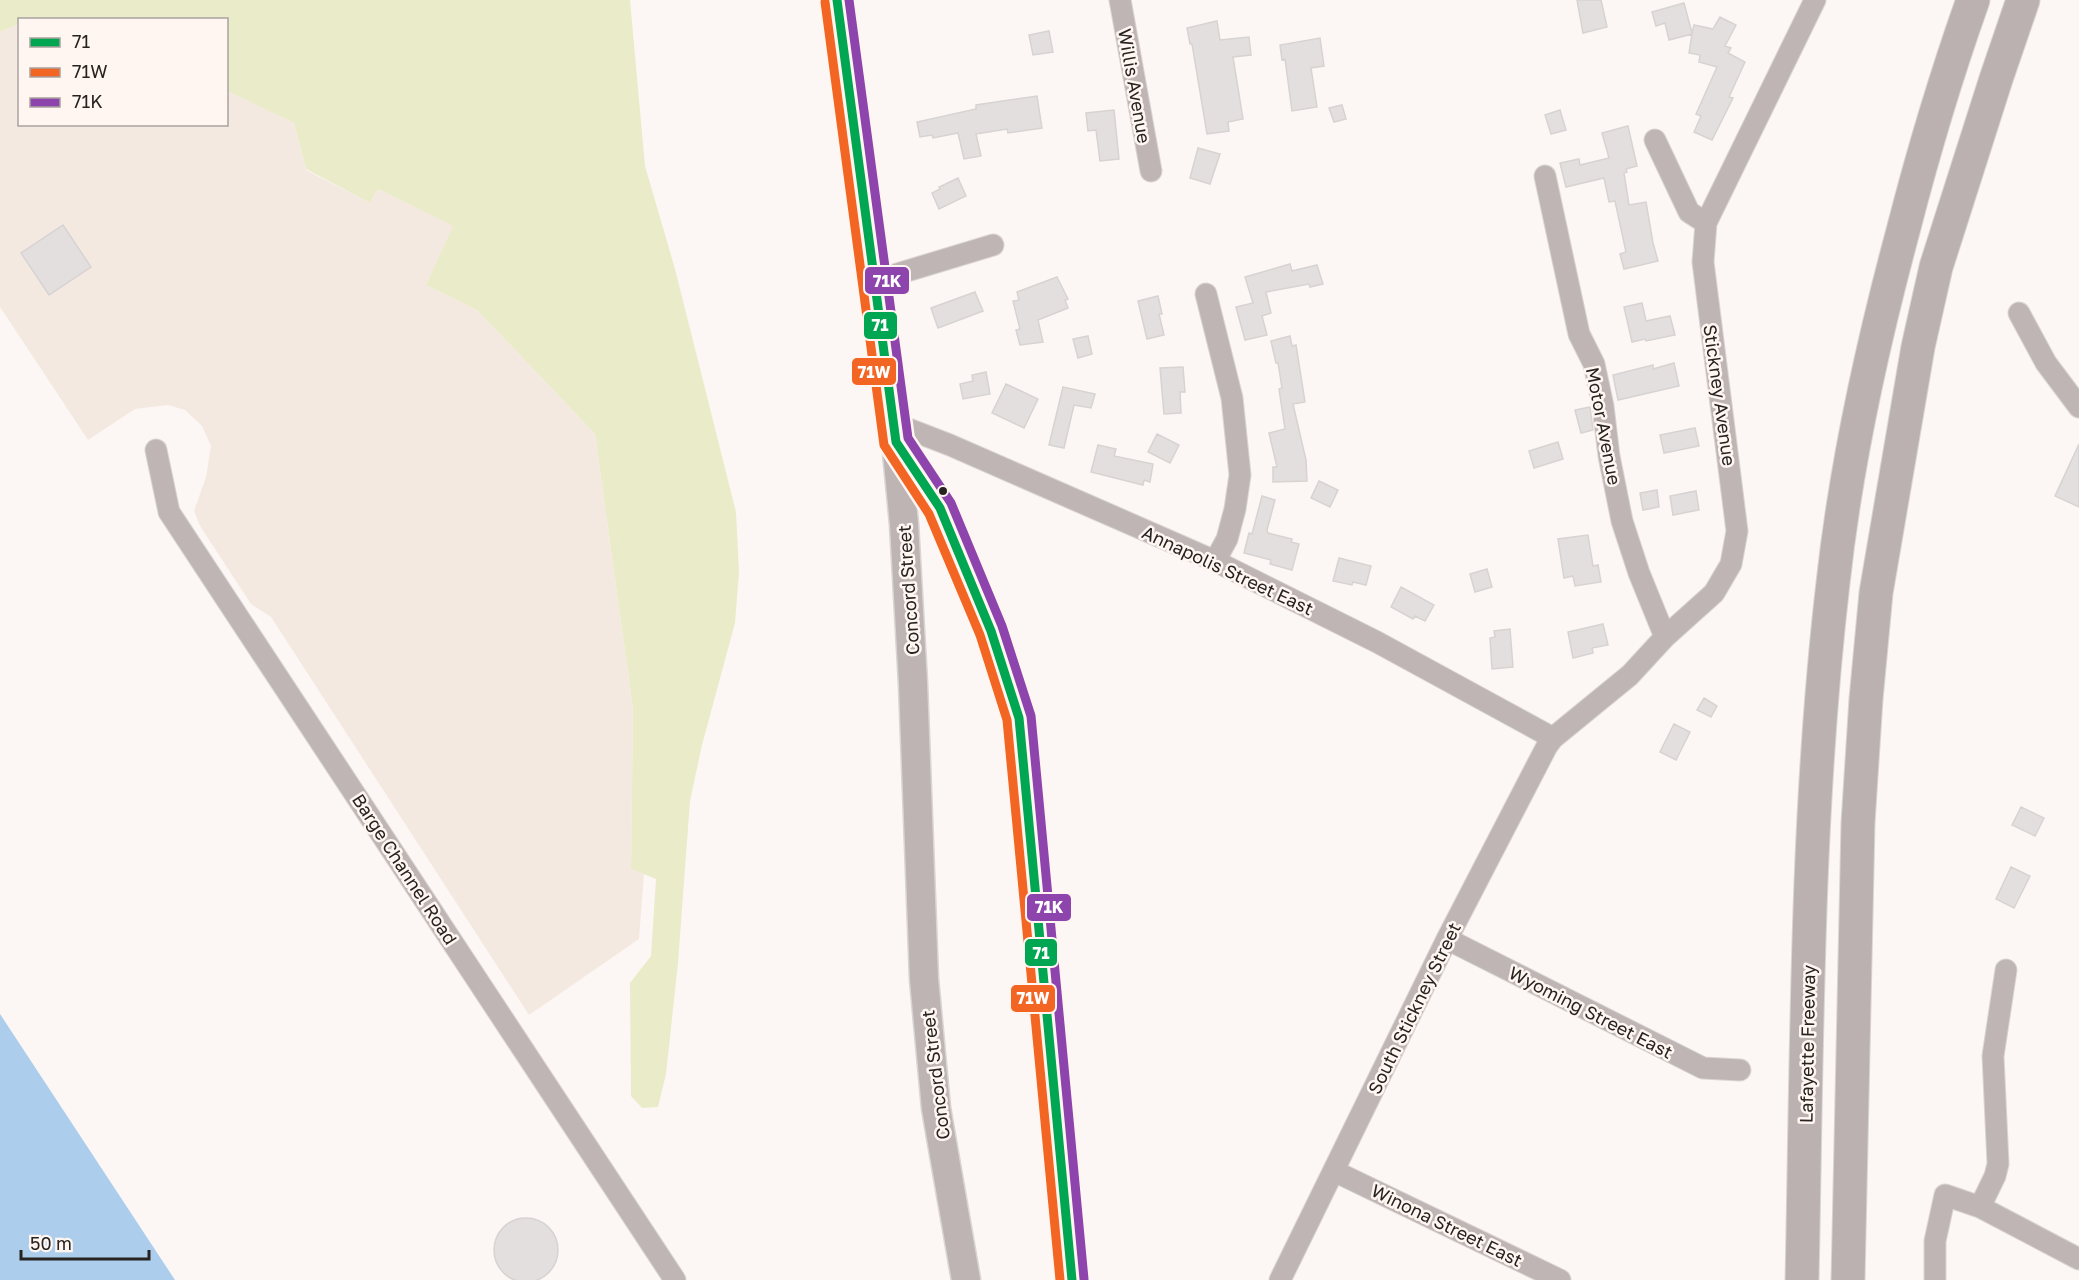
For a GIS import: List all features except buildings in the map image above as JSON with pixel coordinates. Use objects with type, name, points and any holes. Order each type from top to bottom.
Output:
[{"type":"highway","name":"Lafayette Freeway","points":[[1802,1280],[1809,933],[1814,807],[1833,582],[1852,451],[1877,326],[1923,156],[1957,44],[1973,0]]},
{"type":"highway","points":[[1848,1280],[1858,823],[1876,593],[1918,348],[1936,267],[1995,79],[2023,0]]},
{"type":"highway","points":[[1995,79],[2039,0]]},
{"type":"main road","name":"Concord Street","points":[[837,0],[895,433],[904,524],[913,683],[924,979],[936,1108],[966,1280]]},
{"type":"street","name":"Willis Avenue","points":[[1120,0],[1151,171]]},
{"type":"street","name":"Stickney Avenue","points":[[1553,738],[1630,675],[1665,637],[1714,593],[1731,564],[1737,531],[1703,262],[1706,223],[1815,0]]},
{"type":"street","points":[[1655,140],[1689,212],[1706,223]]},
{"type":"street","name":"Motor Avenue","points":[[1545,176],[1579,334],[1594,364],[1622,521],[1639,573],[1665,637]]},
{"type":"street","points":[[874,281],[993,244]]},
{"type":"street","points":[[1206,294],[1232,398],[1240,475],[1235,509],[1227,539],[1215,561]]},
{"type":"street","points":[[2019,313],[2046,363],[2079,407]]},
{"type":"street","points":[[895,433],[940,508],[991,631],[1018,718],[1072,1280]]},
{"type":"street","name":"Annapolis Street East","points":[[895,433],[950,445],[1215,561],[1377,642],[1553,738]]},
{"type":"street","name":"Barge Channel Road","points":[[156,450],[169,512],[675,1280]]},
{"type":"street","name":"South Stickney Street","points":[[1280,1280],[1447,939],[1553,738]]},
{"type":"street","name":"Wyoming Street East","points":[[1447,939],[1703,1068],[1740,1070]]},
{"type":"street","points":[[1980,1207],[1995,1176],[1998,1164],[1993,1056],[2007,970]]},
{"type":"street","name":"Winona Street East","points":[[1334,1171],[1560,1280]]},
{"type":"street","points":[[1935,1280],[1935,1240],[1945,1195],[1980,1207],[2079,1259]]},
{"type":"shaded area","points":[[18,24],[18,126],[228,126],[228,91],[294,123],[306,170],[370,203],[378,189],[454,226],[426,285],[477,310],[595,434],[633,709],[631,869],[644,874],[639,939],[529,1015],[271,617],[251,604],[200,526],[194,511],[206,477],[211,446],[202,426],[185,410],[168,405],[135,409],[88,440],[0,307],[0,32]]},
{"type":"green space","points":[[0,0],[630,0],[645,166],[675,269],[736,512],[739,572],[735,623],[702,745],[690,801],[678,963],[666,1074],[658,1107],[642,1108],[631,1096],[630,983],[651,956],[656,879],[631,869],[633,709],[595,434],[477,310],[426,285],[453,226],[378,189],[370,203],[306,169],[294,123],[228,91],[228,18],[18,18],[18,24],[0,32]]},
{"type":"water","points":[[0,1014],[175,1280],[0,1280]]},
{"type":"transit line","name":"71","points":[[837,0],[896,442],[940,508],[991,631],[1019,718],[1072,1280]]},
{"type":"transit line","name":"71K","points":[[849,0],[908,438],[951,503],[1002,626],[1031,716],[1084,1279]]},
{"type":"transit line","name":"71W","points":[[825,2],[884,445],[929,514],[980,635],[1007,720],[1060,1280]]}]
